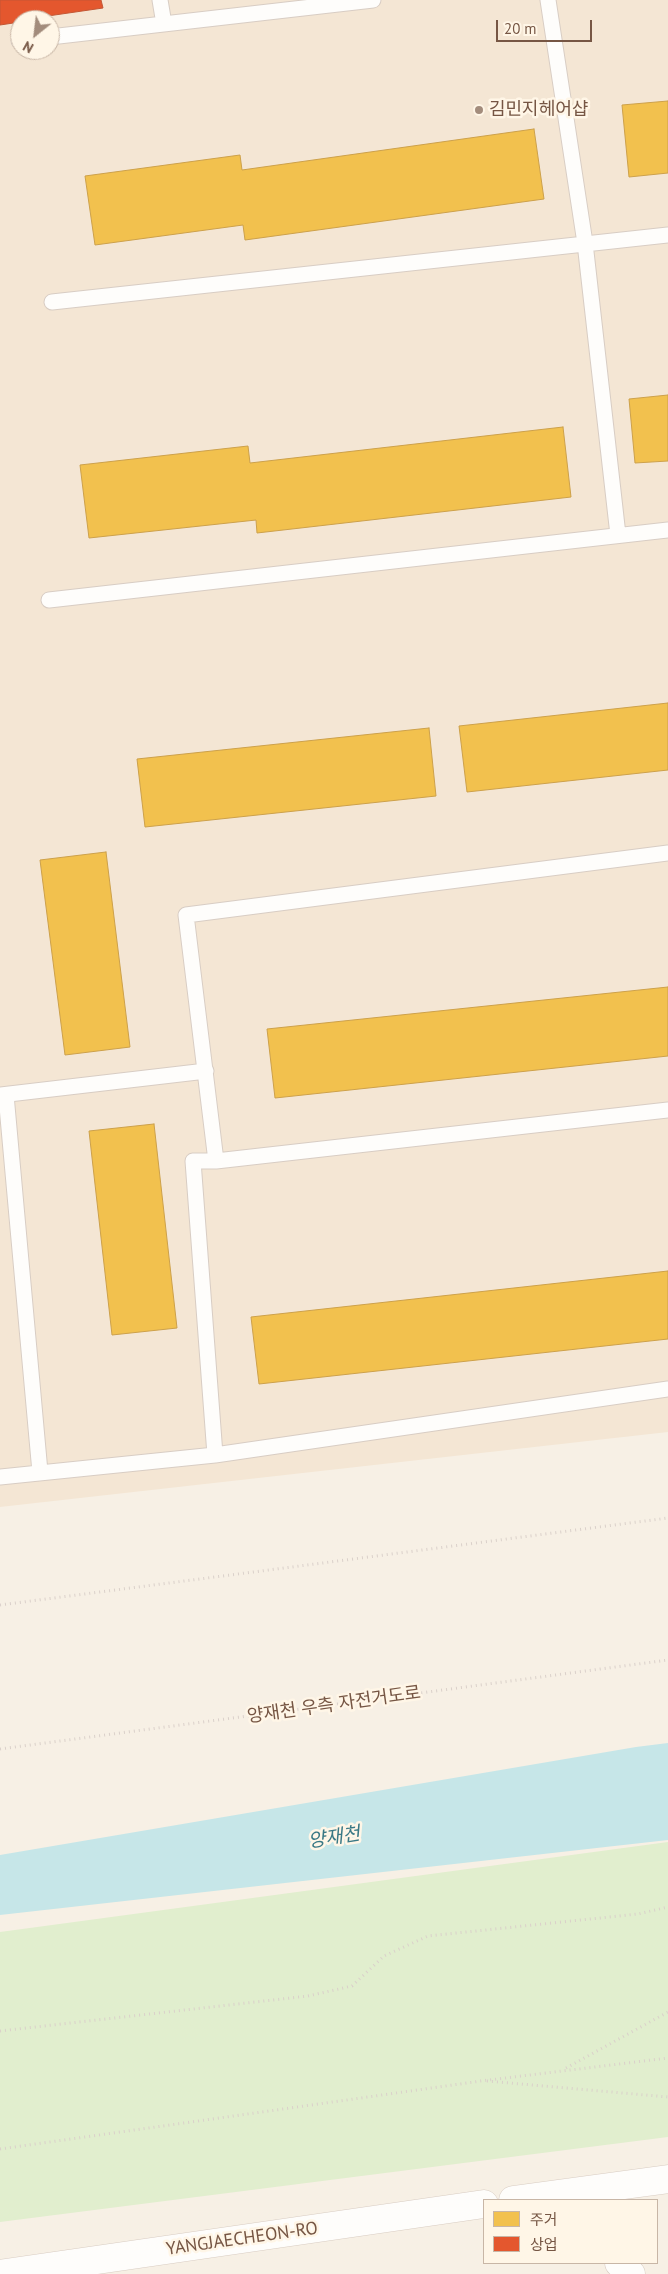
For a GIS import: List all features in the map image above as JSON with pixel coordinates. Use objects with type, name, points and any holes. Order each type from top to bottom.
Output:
[{"type":"street","points":[[520,2199],[668,2179]]},
{"type":"street","name":"YANGJAECHEON-RO","points":[[0,2274],[483,2204]]},
{"type":"street","points":[[423,2213],[483,2222]]},
{"type":"street","points":[[621,2264],[631,2274]]},
{"type":"lane","points":[[160,0],[164,24]]},
{"type":"lane","points":[[60,37],[373,0]]},
{"type":"lane","points":[[548,0],[585,243],[618,535]]},
{"type":"lane","points":[[52,302],[668,235]]},
{"type":"lane","points":[[49,600],[668,530]]},
{"type":"lane","points":[[216,1161],[186,916],[668,853]]},
{"type":"lane","points":[[40,1472],[3,1095],[206,1070]]},
{"type":"lane","points":[[215,1455],[193,1161],[216,1161],[668,1110]]},
{"type":"lane","points":[[0,1477],[215,1455],[668,1389]]},
{"type":"path","points":[[0,1605],[668,1518]]},
{"type":"path","name":"양재천 우측 자전거도로","points":[[0,1749],[668,1660]]},
{"type":"path","points":[[0,2031],[308,1996],[352,1986],[384,1956],[428,1936],[638,1914],[668,1907]]},
{"type":"path","points":[[563,2070],[668,2012]]},
{"type":"path","points":[[0,2149],[481,2081],[668,2058]]},
{"type":"path","points":[[481,2081],[668,2097]]},
{"type":"shaded area","points":[[0,0],[668,0],[668,1432],[0,1507]]},
{"type":"green space","points":[[668,1842],[668,2137],[0,2222],[0,1932]]},
{"type":"water","name":"양재천","points":[[668,1743],[668,1840],[0,1915],[0,1855]]},
{"type":"building: 주거","points":[[668,101],[668,173],[629,177],[622,105]]},
{"type":"building: 주거","points":[[534,129],[544,199],[245,240],[243,225],[95,245],[85,176],[240,155],[242,170]]},
{"type":"building: 주거","points":[[668,395],[668,461],[635,463],[629,399]]},
{"type":"building: 주거","points":[[563,427],[571,497],[257,533],[256,520],[89,538],[80,465],[248,446],[250,463]]},
{"type":"building: 주거","points":[[668,703],[668,770],[467,792],[459,726]]},
{"type":"building: 주거","points":[[429,728],[436,796],[145,827],[137,759]]},
{"type":"building: 주거","points":[[106,852],[130,1047],[65,1055],[40,860]]},
{"type":"building: 주거","points":[[668,987],[668,1056],[275,1098],[267,1029]]},
{"type":"building: 주거","points":[[154,1124],[177,1328],[112,1335],[89,1131]]},
{"type":"building: 주거","points":[[668,1271],[668,1339],[259,1384],[251,1317]]},
{"type":"building: 상업","points":[[0,0],[101,0],[103,8],[60,14],[60,10],[10,10],[10,24],[0,25]]},
{"type":"place","name":"김민지헤어샵","points":[[479,110]]}]
